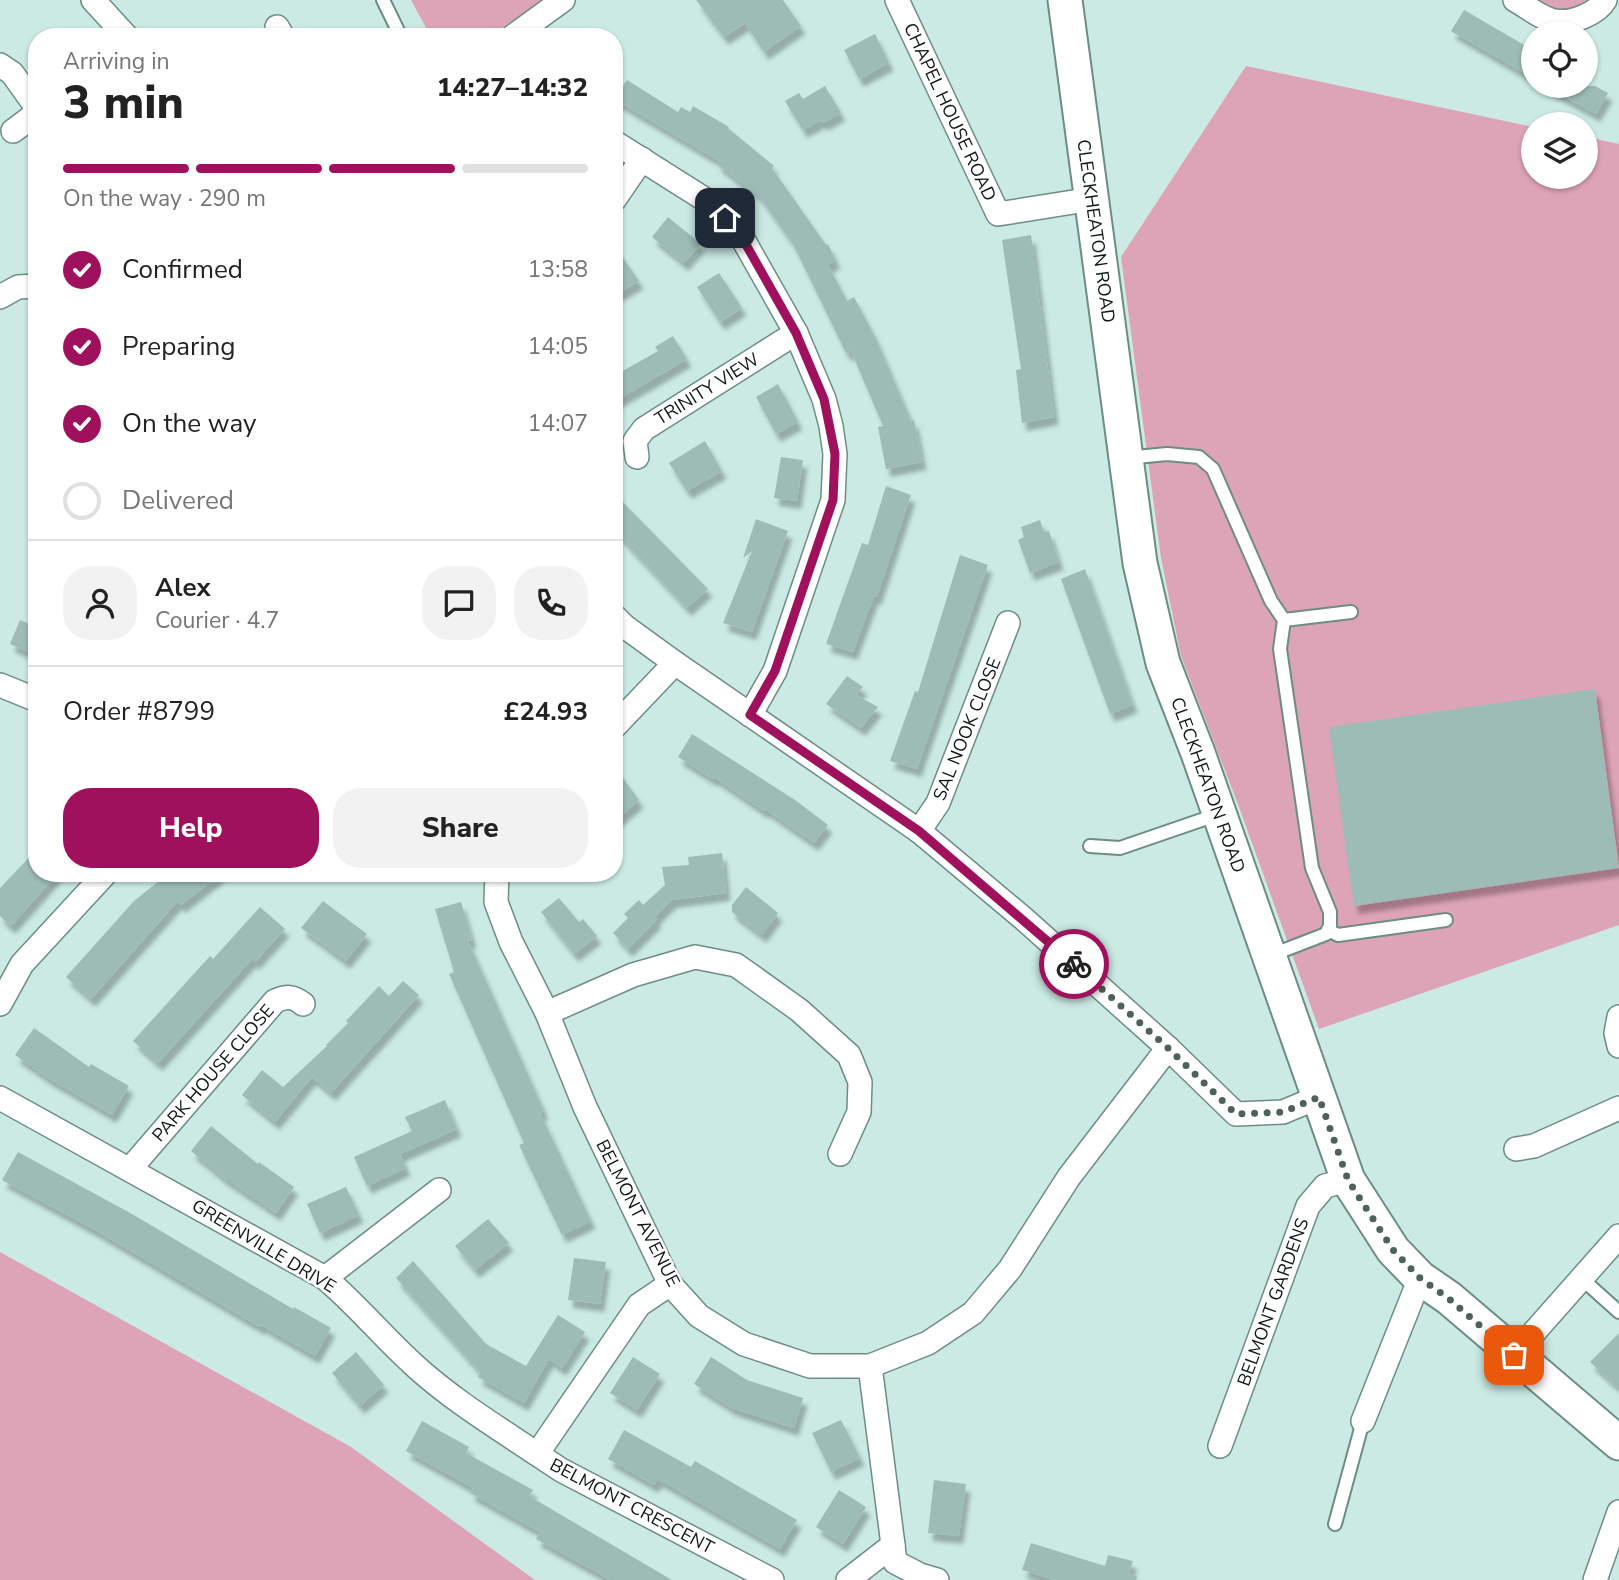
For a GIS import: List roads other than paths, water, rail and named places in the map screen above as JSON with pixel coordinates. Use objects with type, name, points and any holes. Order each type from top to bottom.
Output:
[{"type":"street","points":[[93,0],[119,28]]},
{"type":"street","points":[[524,28],[563,0]]},
{"type":"street","name":"CHAPEL HOUSE ROAD","points":[[897,0],[998,214],[1092,199]]},
{"type":"street","name":"CLECKHEATON ROAD","points":[[1065,0],[1140,563],[1163,663],[1220,814],[1348,1180],[1393,1250],[1420,1278],[1448,1298],[1619,1443]]},
{"type":"street","points":[[1515,0],[1554,21],[1586,15],[1602,6],[1605,0]]},
{"type":"street","points":[[0,65],[12,73],[28,97]]},
{"type":"street","points":[[13,131],[28,118]]},
{"type":"street","points":[[623,147],[709,202],[740,234],[796,333],[824,399],[831,426],[835,454],[833,500],[775,671],[750,715]]},
{"type":"street","points":[[623,187],[642,159]]},
{"type":"street","points":[[0,297],[18,287],[28,286]]},
{"type":"street","name":"TRINITY VIEW","points":[[637,457],[635,441],[644,429],[796,333]]},
{"type":"street","name":"SAL NOOK CLOSE","points":[[919,831],[938,803],[1008,624]]},
{"type":"street","points":[[623,625],[919,831],[1017,913],[1168,1048],[1236,1114],[1283,1112],[1319,1097]]},
{"type":"street","points":[[623,718],[675,663]]},
{"type":"street","points":[[0,685],[28,696]]},
{"type":"street","points":[[0,1004],[22,964],[98,882]]},
{"type":"street","name":"BELMONT AVENUE","points":[[497,882],[496,902],[511,943],[547,1013],[585,1107],[670,1284],[699,1316],[744,1344],[810,1366],[870,1366],[928,1343],[973,1313],[1010,1269],[1069,1177],[1168,1048]]},
{"type":"street","points":[[547,1013],[633,975],[695,957],[736,964],[799,1010],[849,1055],[860,1082],[859,1112],[840,1154]]},
{"type":"street","name":"PARK HOUSE CLOSE","points":[[130,1169],[275,1001],[285,997],[294,998],[303,1004]]},
{"type":"street","points":[[1619,1017],[1616,1033],[1619,1046]]},
{"type":"street","name":"GREENVILLE DRIVE","points":[[0,1098],[325,1278],[354,1302],[423,1373],[537,1454]]},
{"type":"street","points":[[1516,1149],[1534,1146],[1619,1108]]},
{"type":"street","name":"BELMONT GARDENS","points":[[1220,1446],[1308,1206],[1325,1186],[1348,1180]]},
{"type":"street","points":[[325,1278],[439,1190]]},
{"type":"street","points":[[1514,1355],[1619,1236]]},
{"type":"street","points":[[1363,1421],[1420,1278]]},
{"type":"street","name":"BELMONT CRESCENT","points":[[670,1284],[639,1305],[537,1454],[561,1470],[772,1580]]},
{"type":"street","points":[[870,1366],[895,1562],[920,1575],[937,1580]]},
{"type":"street","points":[[1595,1580],[1619,1512]]},
{"type":"street","points":[[848,1580],[892,1545]]},
{"type":"lane","points":[[383,0],[397,28]]},
{"type":"lane","points":[[1126,458],[1167,454],[1199,457],[1213,469],[1271,601],[1284,621],[1280,649],[1312,868],[1330,912],[1330,926],[1326,934],[1269,956]]},
{"type":"lane","points":[[1284,621],[1351,612]]},
{"type":"lane","points":[[1090,846],[1120,848],[1220,814]]},
{"type":"lane","points":[[1328,930],[1338,935],[1446,920]]},
{"type":"lane","points":[[1581,1278],[1619,1312]]},
{"type":"lane","points":[[1335,1524],[1363,1421]]}]
